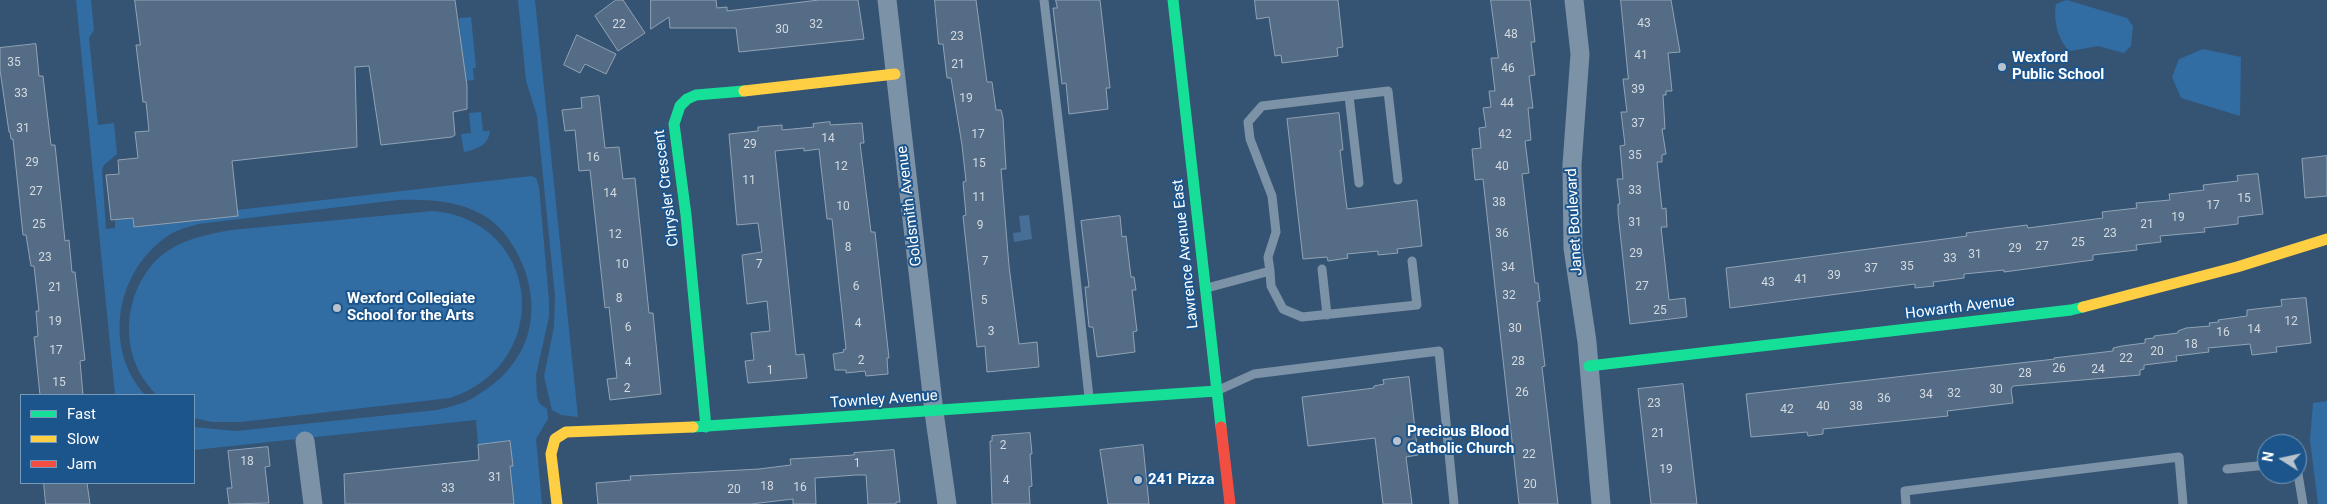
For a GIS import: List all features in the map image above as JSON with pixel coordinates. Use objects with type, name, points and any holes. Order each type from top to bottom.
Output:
[{"type":"street","name":"Goldsmith Avenue","points":[[887,0],[946,504]]},
{"type":"street","name":"Lawrence Avenue East","points":[[1173,0],[1204,289],[1230,504]]},
{"type":"street","name":"Janet Boulevard","points":[[1574,0],[1580,54],[1572,165],[1573,248],[1589,366],[1601,504]]},
{"type":"street","name":"Chrysler Crescent","points":[[706,427],[685,207],[674,138],[674,124],[680,106],[686,99],[696,96],[787,88],[895,74]]},
{"type":"street","name":"Howarth Avenue","points":[[1589,366],[2071,310],[2238,268],[2327,239]]},
{"type":"street","name":"Townley Avenue","points":[[557,504],[551,454],[555,440],[566,432],[706,427],[1216,391]]},
{"type":"street","points":[[305,441],[313,504]]},
{"type":"lane","points":[[1044,0],[1089,401]]},
{"type":"lane","points":[[1398,180],[1388,91],[1262,106],[1248,122],[1250,139],[1272,196],[1276,232],[1268,256],[1271,286],[1283,309],[1302,317],[1417,305],[1412,261]]},
{"type":"lane","points":[[1350,96],[1359,183]]},
{"type":"lane","points":[[1322,269],[1327,314]]},
{"type":"lane","points":[[1204,289],[1270,271]]},
{"type":"lane","points":[[1216,391],[1254,374],[1439,351],[1454,504]]},
{"type":"lane","points":[[1906,504],[1905,490],[2179,457],[2183,504]]},
{"type":"lane","points":[[2228,470],[2257,466]]},
{"type":"lane","points":[[2299,484],[2302,504]]},
{"type":"shaded area","points":[[76,0],[91,0],[94,30],[89,38],[98,125],[114,123],[117,154],[104,165],[102,170],[106,229],[115,228],[115,219],[133,218],[134,227],[237,216],[237,210],[531,176],[536,178],[539,187],[549,300],[549,317],[536,375],[537,397],[540,404],[547,409],[548,419],[536,439],[542,504],[514,504],[510,466],[513,466],[510,441],[478,445],[476,420],[195,450],[195,427],[236,431],[437,410],[469,400],[502,376],[522,349],[528,334],[531,319],[529,285],[517,252],[502,231],[483,215],[452,203],[431,200],[398,200],[198,224],[172,233],[151,250],[137,268],[127,288],[121,310],[120,333],[123,355],[132,376],[144,394],[115,394]]},
{"type":"shaded area","points":[[518,0],[535,0],[578,417],[561,415],[552,410],[544,376],[554,327],[555,296],[537,116],[526,81]]},
{"type":"shaded area","points":[[2067,0],[2127,18],[2133,26],[2131,46],[2124,53],[2098,46],[2070,51],[2062,42],[2055,16],[2056,4]]},
{"type":"shaded area","points":[[471,17],[476,68],[473,68],[474,80],[464,81],[459,18]]},
{"type":"shaded area","points":[[2203,49],[2241,57],[2240,116],[2181,98],[2172,77],[2179,59]]},
{"type":"shaded area","points":[[481,112],[483,131],[490,131],[489,136],[481,146],[464,152],[461,134],[471,133],[469,113]]},
{"type":"shaded area","points":[[433,211],[469,221],[496,240],[514,266],[522,296],[520,327],[507,356],[484,381],[450,398],[241,422],[212,422],[195,418],[195,394],[155,394],[137,367],[129,336],[129,319],[132,303],[146,273],[156,260],[169,250],[199,237],[231,230]]},
{"type":"shaded area","points":[[1029,215],[1032,239],[1014,242],[1013,233],[1021,232],[1019,216]]},
{"type":"shaded area","points":[[2327,401],[2327,504],[2318,504],[2310,440],[2313,403]]},
{"type":"building","points":[[135,0],[455,0],[467,86],[467,109],[453,112],[455,135],[452,137],[381,145],[369,66],[355,67],[357,147],[232,161],[238,216],[134,227],[133,218],[111,220],[106,175],[119,174],[118,160],[138,158],[135,132],[149,131],[146,102],[143,102],[136,45],[140,45]]},
{"type":"building","points":[[616,0],[623,0],[645,33],[618,51],[595,16]]},
{"type":"building","points":[[651,0],[716,0],[717,8],[727,7],[727,11],[819,0],[858,0],[864,39],[739,52],[736,28],[670,28],[669,17],[651,29]]},
{"type":"building","points":[[935,0],[976,0],[987,82],[992,82],[996,110],[1001,110],[1003,118],[1006,169],[1001,169],[1009,266],[1019,344],[1037,342],[1039,367],[987,372],[985,346],[977,347],[963,216],[966,215],[963,182],[966,181],[962,145],[951,78],[947,78],[943,44],[939,44]]},
{"type":"building","points":[[1056,0],[1100,0],[1110,88],[1106,88],[1108,109],[1069,114],[1066,83],[1062,84],[1053,8],[1057,8]]},
{"type":"building","points":[[1255,0],[1338,0],[1343,47],[1337,48],[1338,56],[1282,63],[1281,55],[1275,56],[1269,17],[1257,19]]},
{"type":"building","points":[[1491,0],[1530,0],[1535,42],[1531,42],[1535,75],[1529,76],[1533,108],[1528,108],[1531,140],[1525,141],[1529,173],[1522,174],[1535,283],[1538,283],[1540,301],[1537,302],[1545,366],[1542,367],[1558,504],[1519,504],[1483,179],[1475,180],[1472,149],[1481,148],[1479,128],[1486,127],[1483,108],[1491,107],[1489,91],[1495,91],[1491,58],[1498,58]]},
{"type":"building","points":[[1621,0],[1671,0],[1680,52],[1668,53],[1672,91],[1666,91],[1666,95],[1663,95],[1665,129],[1662,129],[1666,154],[1662,155],[1662,162],[1657,162],[1662,209],[1666,208],[1667,227],[1661,227],[1669,300],[1685,298],[1687,317],[1630,324],[1618,213],[1618,204],[1620,204],[1617,179],[1623,179],[1620,146],[1625,145],[1621,112],[1627,112],[1623,79],[1628,79]]},
{"type":"building","points":[[577,35],[616,54],[606,74],[585,64],[580,73],[564,65]]},
{"type":"building","points":[[36,44],[39,76],[43,76],[51,145],[55,145],[65,241],[69,240],[72,272],[75,272],[85,360],[80,361],[83,394],[40,394],[34,337],[38,336],[36,311],[39,311],[34,266],[31,266],[26,235],[23,235],[13,139],[11,139],[9,132],[0,70],[0,48]]},
{"type":"building","points":[[599,96],[605,148],[619,147],[623,179],[635,178],[649,313],[653,313],[661,394],[610,400],[607,379],[617,378],[609,307],[605,308],[590,170],[579,171],[575,130],[565,131],[562,110],[582,108],[581,98]]},
{"type":"building","points":[[1339,113],[1343,150],[1340,150],[1347,209],[1417,200],[1422,246],[1397,249],[1398,253],[1378,255],[1378,251],[1347,254],[1348,258],[1328,261],[1327,257],[1303,259],[1287,119]]},
{"type":"building","points":[[830,122],[830,125],[862,123],[864,143],[860,143],[871,232],[875,232],[889,358],[887,358],[888,374],[866,376],[865,371],[846,373],[846,370],[835,370],[833,354],[844,352],[843,350],[846,349],[832,219],[827,219],[819,149],[804,151],[804,148],[775,151],[796,355],[804,354],[807,378],[748,383],[745,361],[754,360],[751,333],[770,331],[767,301],[747,304],[742,255],[762,252],[758,223],[737,225],[729,134],[758,131],[758,127],[782,125],[782,130],[814,127],[813,124]]},
{"type":"building","points":[[2327,156],[2327,196],[2305,198],[2302,159]]},
{"type":"building","points":[[2258,174],[2263,214],[2238,217],[2238,224],[2204,228],[2205,232],[2160,236],[2161,242],[2136,245],[2137,250],[2093,255],[2093,260],[2004,272],[2004,270],[1964,274],[1964,278],[1933,282],[1934,286],[1915,288],[1915,284],[1730,308],[1726,268],[1967,236],[1966,233],[2027,225],[2028,228],[2103,218],[2102,212],[2137,208],[2136,203],[2170,200],[2169,194],[2204,190],[2203,185],[2238,181],[2237,176]]},
{"type":"building","points":[[1120,216],[1122,237],[1126,236],[1131,277],[1134,277],[1136,290],[1132,290],[1137,331],[1133,332],[1135,352],[1097,357],[1093,327],[1089,327],[1085,287],[1089,287],[1081,221]]},
{"type":"building","points":[[2306,298],[2311,343],[2276,347],[2277,352],[2252,355],[2250,344],[2208,348],[2209,352],[2176,356],[2177,361],[2144,365],[2144,369],[2140,370],[2140,375],[2013,386],[2011,389],[2013,403],[1947,411],[1948,416],[1823,429],[1823,434],[1808,436],[1807,432],[1751,437],[1746,394],[2113,351],[2113,348],[2145,343],[2145,339],[2154,338],[2154,336],[2178,333],[2178,331],[2186,328],[2210,326],[2209,323],[2219,322],[2218,320],[2247,316],[2247,310],[2282,306],[2281,300]]},
{"type":"building","name":"Precious Blood Catholic Church","points":[[1409,377],[1418,455],[1406,457],[1412,504],[1383,504],[1375,438],[1308,446],[1302,397],[1374,388],[1374,386],[1384,384],[1383,380]]},
{"type":"building","points":[[1683,384],[1697,504],[1651,504],[1638,389]]},
{"type":"building","points":[[1030,433],[1032,486],[1029,487],[1030,504],[992,504],[990,441],[992,441],[992,436]]},
{"type":"building","points":[[510,441],[513,466],[510,466],[514,504],[345,504],[344,474],[479,460],[478,445]]},
{"type":"building","points":[[1143,445],[1149,504],[1108,504],[1100,450]]},
{"type":"building","points":[[268,447],[270,466],[265,467],[269,503],[229,504],[227,488],[232,488],[228,451]]},
{"type":"building","points":[[894,450],[900,502],[896,502],[896,504],[868,504],[866,475],[856,475],[815,478],[816,504],[793,504],[793,499],[751,504],[598,504],[596,483],[631,480],[630,476],[759,469],[791,465],[790,459],[854,455],[854,453]]},
{"type":"building","points":[[44,484],[87,484],[90,504],[46,504]]},
{"type":"traffic: fast","points":[[1173,0],[1221,427]]},
{"type":"traffic: fast","points":[[706,427],[686,215],[674,124],[680,106],[687,99],[696,95],[744,91]]},
{"type":"traffic: fast","points":[[1589,366],[2071,310],[2083,307]]},
{"type":"traffic: fast","points":[[693,427],[1216,391]]},
{"type":"traffic: slow","points":[[744,91],[895,74]]},
{"type":"traffic: slow","points":[[2083,307],[2237,267],[2327,239]]},
{"type":"traffic: slow","points":[[557,504],[551,454],[555,439],[566,432],[693,427]]},
{"type":"traffic: jam","points":[[1221,427],[1230,504]]},
{"type":"place","name":"Wexford Public School","points":[[2002,67]]},
{"type":"place","name":"Wexford Collegiate School for the Arts","points":[[337,308]]},
{"type":"place","name":"Precious Blood Catholic Church","points":[[1397,441]]},
{"type":"place","name":"241 Pizza","points":[[1138,480]]}]
